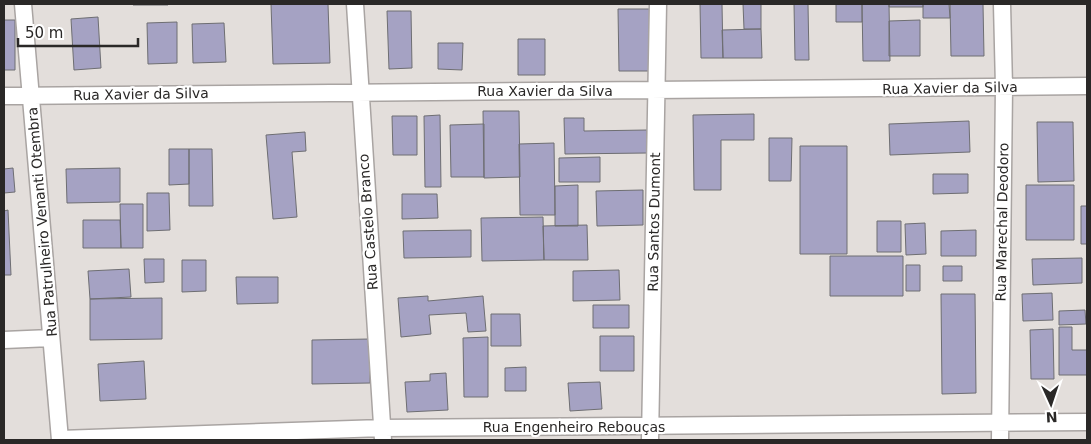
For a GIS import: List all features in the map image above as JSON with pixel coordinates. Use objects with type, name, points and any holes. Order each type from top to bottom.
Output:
[{"type":"street","name":"Rua Patrulheiro Venanti Otembra","points":[[23,4],[60,440]]},
{"type":"street","name":"Rua Castelo Branco","points":[[355,4],[359,92],[383,434]]},
{"type":"street","name":"Rua Santos Dumont","points":[[650,433],[658,4]]},
{"type":"street","name":"Rua Marechal Deodoro","points":[[1000,432],[1004,87],[1002,4]]},
{"type":"street","name":"Rua Xavier da Silva","points":[[4,96],[1087,86]]},
{"type":"street","points":[[4,340],[51,338]]},
{"type":"street","name":"Rua Engenheiro Rebouças","points":[[60,440],[383,434],[1000,432],[1087,422]]},
{"type":"building","points":[[168,4],[168,5],[133,5]]},
{"type":"building","points":[[271,4],[328,4],[330,63],[273,64]]},
{"type":"building","points":[[700,4],[722,4],[723,58],[701,58]]},
{"type":"building","points":[[743,4],[761,4],[761,29],[744,29]]},
{"type":"building","points":[[794,4],[808,4],[809,60],[795,60]]},
{"type":"building","points":[[836,4],[862,4],[862,22],[836,22]]},
{"type":"building","points":[[862,4],[889,4],[890,61],[863,61]]},
{"type":"building","points":[[889,4],[923,4],[923,7],[889,7]]},
{"type":"building","points":[[923,4],[949,4],[950,18],[923,18]]},
{"type":"building","points":[[950,4],[983,4],[984,56],[951,56]]},
{"type":"building","points":[[618,9],[650,9],[651,71],[619,71]]},
{"type":"building","points":[[387,11],[411,11],[412,68],[389,69]]},
{"type":"building","points":[[98,17],[101,68],[74,70],[71,19]]},
{"type":"building","points":[[4,20],[15,20],[15,70],[4,70]]},
{"type":"building","points":[[920,20],[920,56],[889,56],[889,21]]},
{"type":"building","points":[[177,22],[177,63],[148,64],[147,23]]},
{"type":"building","points":[[224,23],[226,62],[193,63],[192,24]]},
{"type":"building","points":[[761,29],[762,58],[723,58],[722,30]]},
{"type":"building","points":[[518,39],[545,39],[545,75],[518,75]]},
{"type":"building","points":[[438,43],[463,43],[462,70],[438,69]]},
{"type":"building","points":[[483,111],[519,111],[520,177],[484,178]]},
{"type":"building","points":[[754,114],[754,140],[721,140],[721,190],[694,190],[693,115]]},
{"type":"building","points":[[440,115],[441,187],[425,187],[424,116]]},
{"type":"building","points":[[392,116],[417,116],[417,155],[393,155]]},
{"type":"building","points":[[564,118],[584,118],[584,131],[647,130],[647,153],[565,154]]},
{"type":"building","points":[[969,121],[970,152],[890,155],[889,124]]},
{"type":"building","points":[[1037,122],[1073,122],[1074,181],[1038,182]]},
{"type":"building","points":[[484,124],[484,177],[451,177],[450,125]]},
{"type":"building","points":[[305,132],[306,151],[292,152],[297,217],[273,219],[266,135]]},
{"type":"building","points":[[769,138],[792,138],[791,181],[769,181]]},
{"type":"building","points":[[554,143],[555,215],[520,215],[519,144]]},
{"type":"building","points":[[800,146],[847,146],[847,254],[800,254]]},
{"type":"building","points":[[169,149],[189,149],[189,184],[169,185]]},
{"type":"building","points":[[189,149],[212,149],[213,206],[189,206]]},
{"type":"building","points":[[600,157],[600,182],[559,182],[559,158]]},
{"type":"building","points":[[13,168],[15,192],[4,193],[4,169]]},
{"type":"building","points":[[120,168],[120,202],[67,203],[66,169]]},
{"type":"building","points":[[933,174],[968,174],[968,193],[933,194]]},
{"type":"building","points":[[578,185],[578,226],[555,226],[555,186]]},
{"type":"building","points":[[1026,185],[1074,185],[1074,240],[1026,240]]},
{"type":"building","points":[[643,190],[643,225],[597,226],[596,191]]},
{"type":"building","points":[[147,193],[169,193],[170,230],[147,231]]},
{"type":"building","points":[[402,194],[437,194],[438,218],[402,219]]},
{"type":"building","points":[[120,204],[143,204],[143,248],[121,248]]},
{"type":"building","points":[[1081,206],[1087,206],[1087,244],[1081,244]]},
{"type":"building","points":[[8,210],[11,275],[4,275],[4,211]]},
{"type":"building","points":[[543,217],[544,260],[482,261],[481,218]]},
{"type":"building","points":[[83,220],[120,220],[121,248],[83,248]]},
{"type":"building","points":[[877,221],[901,221],[901,252],[877,252]]},
{"type":"building","points":[[925,223],[926,254],[906,255],[905,224]]},
{"type":"building","points":[[587,225],[588,260],[544,260],[543,226]]},
{"type":"building","points":[[471,230],[471,257],[404,258],[403,231]]},
{"type":"building","points":[[976,230],[976,256],[941,256],[941,231]]},
{"type":"building","points":[[830,256],[903,256],[903,296],[830,296]]},
{"type":"building","points":[[1082,258],[1082,283],[1033,285],[1032,259]]},
{"type":"building","points":[[144,259],[164,259],[164,282],[145,283]]},
{"type":"building","points":[[182,260],[206,260],[206,291],[182,292]]},
{"type":"building","points":[[906,265],[920,265],[920,291],[906,291]]},
{"type":"building","points":[[943,266],[962,266],[962,281],[943,281]]},
{"type":"building","points":[[129,269],[131,297],[90,299],[88,271]]},
{"type":"building","points":[[619,270],[620,300],[573,301],[573,271]]},
{"type":"building","points":[[236,277],[278,277],[278,303],[237,304]]},
{"type":"building","points":[[1052,293],[1053,320],[1023,321],[1022,294]]},
{"type":"building","points":[[941,294],[975,294],[976,393],[942,394]]},
{"type":"building","points":[[428,296],[428,301],[483,296],[486,331],[468,332],[466,313],[429,315],[431,334],[401,337],[398,298]]},
{"type":"building","points":[[162,298],[162,339],[90,340],[90,299]]},
{"type":"building","points":[[593,305],[629,305],[629,328],[593,328]]},
{"type":"building","points":[[1085,310],[1086,324],[1059,325],[1059,311]]},
{"type":"building","points":[[491,314],[520,314],[521,346],[491,346]]},
{"type":"building","points":[[1059,327],[1072,327],[1072,350],[1087,350],[1087,375],[1059,375]]},
{"type":"building","points":[[1053,329],[1054,379],[1031,379],[1030,330]]},
{"type":"building","points":[[600,336],[634,336],[634,371],[600,371]]},
{"type":"building","points":[[488,337],[488,397],[464,397],[463,338]]},
{"type":"building","points":[[370,339],[370,383],[312,384],[312,340]]},
{"type":"building","points":[[144,361],[146,399],[100,401],[98,364]]},
{"type":"building","points":[[526,367],[526,391],[505,391],[505,368]]},
{"type":"building","points":[[446,373],[448,410],[407,412],[405,382],[430,381],[430,374]]},
{"type":"building","points":[[600,382],[602,409],[570,411],[568,383]]}]
